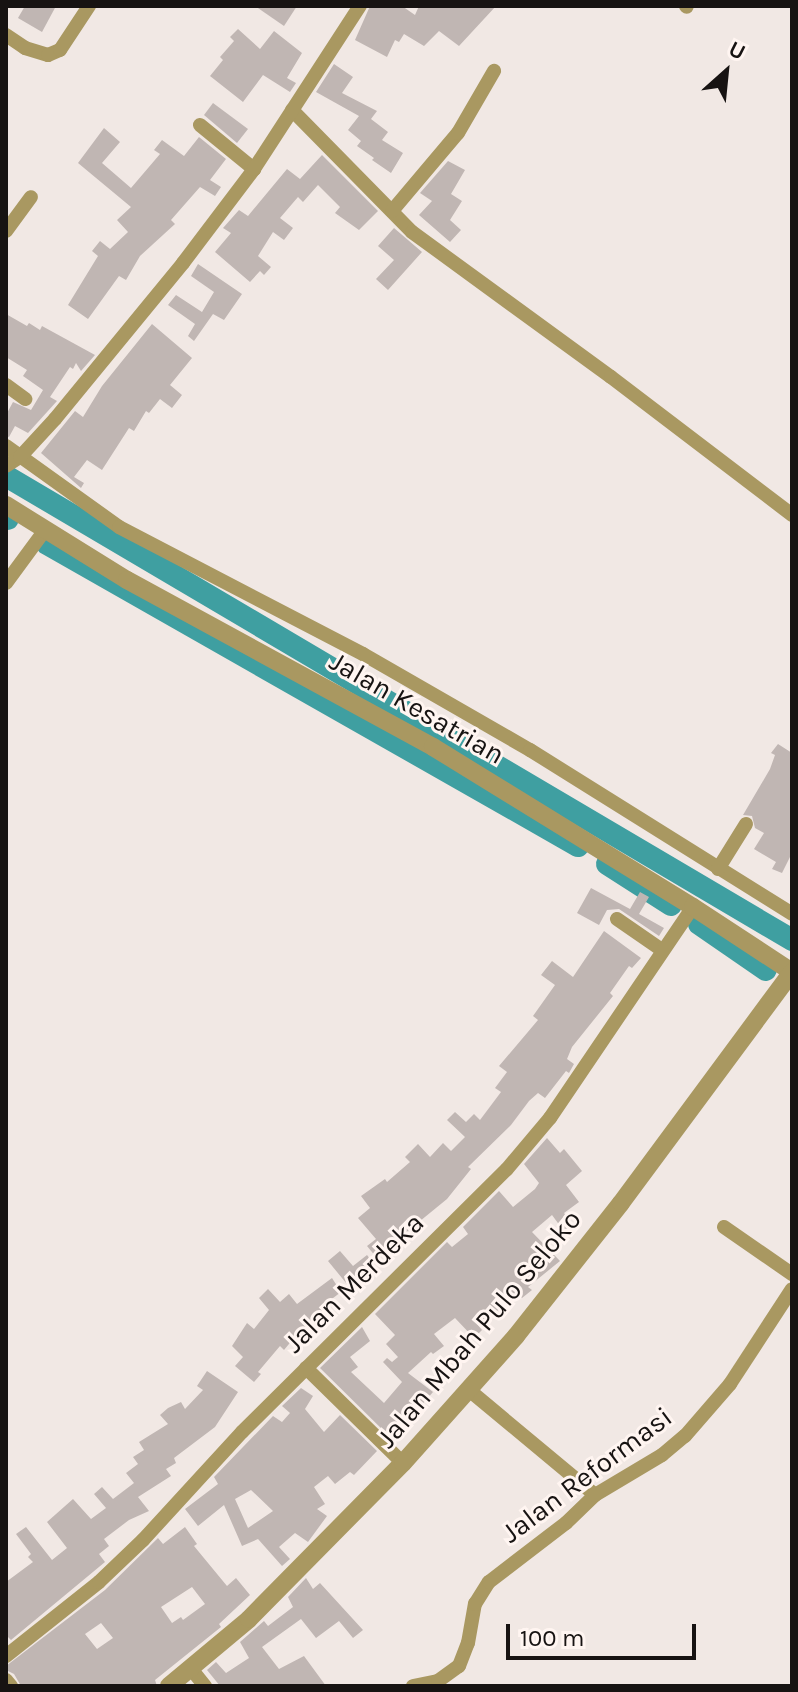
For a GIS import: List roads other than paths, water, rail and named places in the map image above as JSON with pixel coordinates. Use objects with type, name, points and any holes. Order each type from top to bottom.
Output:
[{"type":"street","points":[[6,35],[25,48],[48,55],[60,50],[89,6]]},
{"type":"street","points":[[13,461],[183,263],[254,169],[360,6]]},
{"type":"street","points":[[392,211],[458,133],[494,71]]},
{"type":"street","points":[[292,110],[440,255],[481,280],[792,515]]},
{"type":"street","points":[[200,125],[254,169]]},
{"type":"street","points":[[6,231],[31,197]]},
{"type":"street","points":[[8,391],[25,399]]},
{"type":"street","points":[[6,446],[13,461],[119,527],[363,654],[530,750],[722,862],[792,914]]},
{"type":"street","name":"Jalan Kesatrian","points":[[6,505],[40,537],[127,580],[433,747],[788,978]]},
{"type":"street","points":[[6,583],[40,537]]},
{"type":"street","points":[[722,862],[746,824]]},
{"type":"street","name":"Jalan Merdeka","points":[[6,1656],[99,1582],[143,1540],[306,1368],[537,1136],[689,914]]},
{"type":"street","points":[[617,919],[662,950]]},
{"type":"street","name":"Jalan Mbah Pulo Seloko","points":[[169,1686],[232,1636],[403,1463],[469,1390],[621,1203],[788,978]]},
{"type":"street","points":[[724,1227],[792,1274]]},
{"type":"street","name":"Jalan Reformasi","points":[[413,1686],[450,1675],[464,1655],[475,1604],[489,1582],[566,1523],[595,1495],[662,1455],[685,1436],[730,1384],[792,1289]]},
{"type":"street","points":[[306,1368],[403,1463]]},
{"type":"street","points":[[469,1390],[595,1495]]},
{"type":"street","points":[[192,1670],[205,1686]]},
{"type":"street","points":[[6,1680],[11,1686]]},
{"type":"waterway","points":[[6,476],[792,940]]},
{"type":"waterway","points":[[47,544],[578,846]]},
{"type":"waterway","points":[[607,864],[671,905]]},
{"type":"waterway","points":[[699,924],[766,970]]}]
